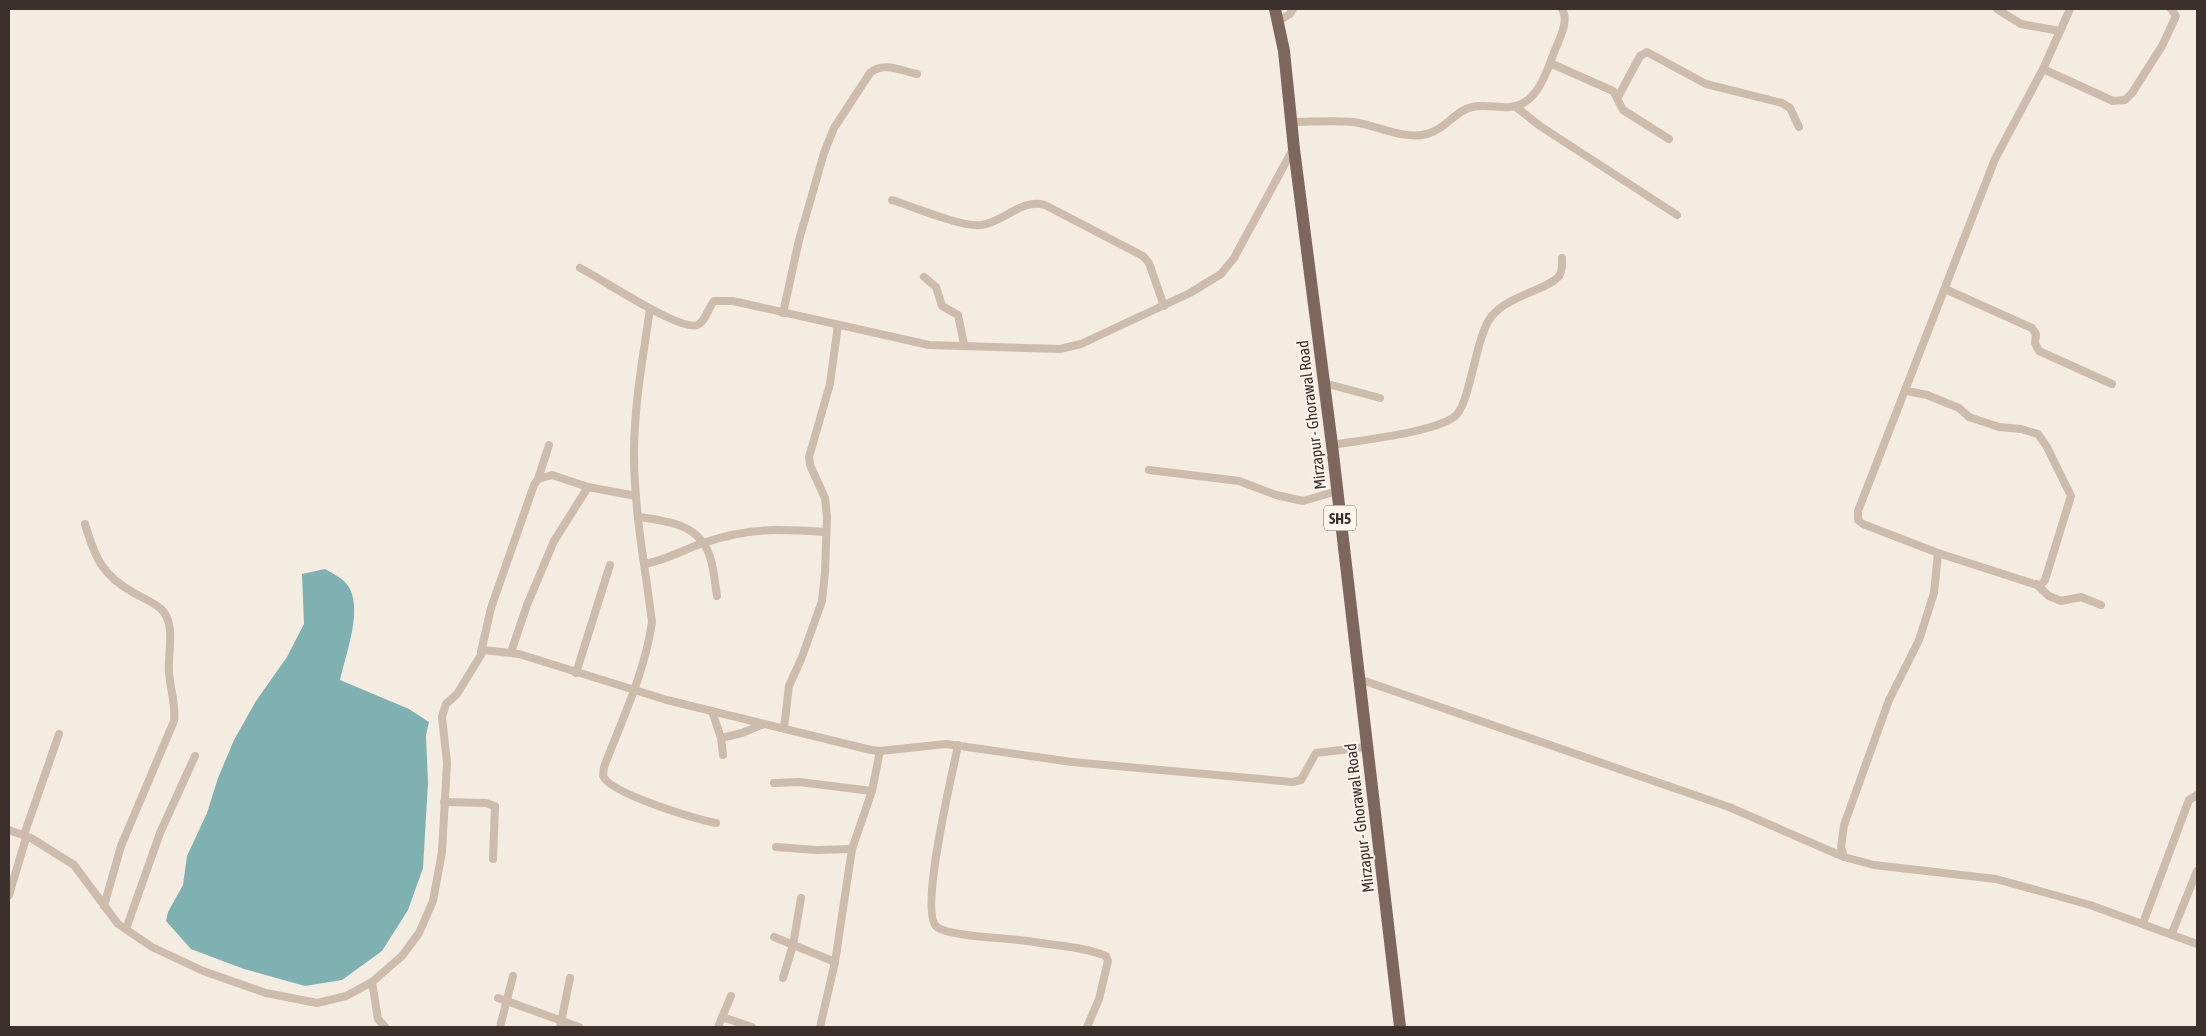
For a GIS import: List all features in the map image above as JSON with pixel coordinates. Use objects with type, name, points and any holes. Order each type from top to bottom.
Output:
[{"type":"main road","name":"Mirzapur - Ghorawal Road","points":[[1277,15],[1332,445],[1400,1027]]},
{"type":"street","points":[[1277,15],[1290,14],[1293,9]]},
{"type":"street","points":[[1292,122],[1352,122],[1403,134],[1426,134],[1444,127],[1470,107],[1516,107],[1532,98],[1550,63],[1565,24],[1566,16],[1562,9]]},
{"type":"street","points":[[1997,9],[2021,24],[2060,31]]},
{"type":"street","points":[[1907,391],[1927,395],[1945,402],[1959,408],[1969,416],[1999,427],[2031,431],[2042,439],[2071,496],[2045,580],[2040,586],[2034,582],[2028,583],[1938,554],[1863,524],[1858,516],[1995,159],[2044,69],[2070,9]]},
{"type":"street","points":[[2044,69],[2113,101],[2125,100],[2132,93],[2171,29],[2176,16],[2171,9]]},
{"type":"street","points":[[1618,97],[1640,56],[1647,52],[1706,84],[1782,103],[1790,108],[1799,127]]},
{"type":"street","points":[[1550,63],[1613,91],[1618,97],[1623,110],[1669,138]]},
{"type":"street","points":[[783,313],[799,240],[824,154],[834,128],[870,72],[876,67],[886,67],[918,74]]},
{"type":"street","points":[[1516,107],[1540,126],[1677,215]]},
{"type":"street","points":[[580,268],[650,309],[687,325],[696,326],[702,322],[714,301],[733,301],[928,345],[964,344],[1060,349],[1082,344],[1164,306],[1221,274],[1234,258],[1294,149]]},
{"type":"street","points":[[892,200],[956,220],[980,225],[991,222],[1032,202],[1045,204],[1143,256],[1149,263],[1164,306]]},
{"type":"street","points":[[1332,445],[1389,436],[1446,422],[1457,416],[1466,394],[1483,332],[1491,317],[1513,298],[1555,280],[1562,271],[1562,258]]},
{"type":"street","points":[[924,277],[936,287],[942,306],[958,315],[964,344]]},
{"type":"street","points":[[1945,289],[2032,328],[2036,334],[2035,343],[2039,350],[2112,384]]},
{"type":"street","points":[[650,309],[635,420],[636,496],[652,622],[649,643],[634,690],[604,767],[605,780],[656,806],[684,816],[716,823]]},
{"type":"street","points":[[784,728],[789,686],[802,657],[822,601],[826,532],[825,498],[810,465],[809,457],[830,384],[838,325]]},
{"type":"street","points":[[1324,383],[1380,398]]},
{"type":"street","points":[[9,830],[31,838],[74,865],[118,924],[152,947],[203,971],[266,993],[317,1003],[346,996],[372,982],[402,956],[419,933],[433,901],[442,852],[447,763],[442,731],[444,710],[446,704],[457,694],[481,652],[492,608],[549,445]]},
{"type":"street","points":[[1149,470],[1239,482],[1303,501],[1337,492]]},
{"type":"street","points":[[538,479],[552,475],[588,487],[636,496]]},
{"type":"street","points":[[511,652],[527,605],[554,541],[588,487]]},
{"type":"street","points":[[639,517],[683,526],[695,533],[710,556],[717,596]]},
{"type":"street","points":[[85,524],[96,558],[105,573],[122,586],[161,609],[166,616],[170,630],[169,672],[175,709],[174,721],[121,846],[104,906]]},
{"type":"street","points":[[645,564],[672,558],[702,543],[761,529],[826,532]]},
{"type":"street","points":[[1844,857],[1841,847],[1844,825],[1889,700],[1919,640],[1934,593],[1938,554]]},
{"type":"street","points":[[576,673],[610,565]]},
{"type":"street","points":[[2034,582],[2049,596],[2062,601],[2081,597],[2101,604]]},
{"type":"street","points":[[481,652],[489,649],[511,652],[634,690],[880,752],[920,746],[958,745],[1072,762],[1293,782],[1301,780],[1316,752],[1366,747]]},
{"type":"street","points":[[1359,679],[1729,807],[1844,857],[1881,866],[1996,879],[2090,905],[2172,933],[2197,944]]},
{"type":"street","points":[[712,711],[721,738],[723,755]]},
{"type":"street","points":[[721,738],[742,733],[765,724]]},
{"type":"street","points":[[9,895],[25,837],[59,734]]},
{"type":"street","points":[[958,745],[932,878],[930,904],[933,924],[938,929],[950,932],[1024,940],[1106,956],[1108,961],[1099,999],[1087,1027]]},
{"type":"street","points":[[820,1027],[835,962],[852,849],[872,791],[880,752]]},
{"type":"street","points":[[126,929],[160,833],[195,756]]},
{"type":"street","points":[[774,783],[798,782],[872,791]]},
{"type":"street","points":[[2143,923],[2189,800],[2197,795]]},
{"type":"street","points":[[444,802],[486,803],[495,806],[494,859]]},
{"type":"street","points":[[776,847],[816,850],[852,849]]},
{"type":"street","points":[[2172,933],[2197,871]]},
{"type":"street","points":[[783,978],[793,945],[801,898]]},
{"type":"street","points":[[774,937],[835,962]]},
{"type":"street","points":[[500,1027],[513,976]]},
{"type":"street","points":[[560,1024],[570,978]]},
{"type":"street","points":[[372,982],[378,1019],[385,1027]]},
{"type":"street","points":[[718,1027],[731,996]]},
{"type":"street","points":[[498,998],[560,1024],[580,1027]]},
{"type":"street","points":[[722,1016],[752,1027]]},
{"type":"water","points":[[325,569],[345,582],[351,591],[354,603],[352,630],[340,680],[409,709],[429,722],[426,735],[428,783],[423,868],[408,910],[382,951],[342,980],[305,986],[244,969],[191,949],[166,921],[168,912],[183,885],[187,856],[207,813],[218,778],[234,740],[256,701],[287,657],[304,624],[302,574]]}]
